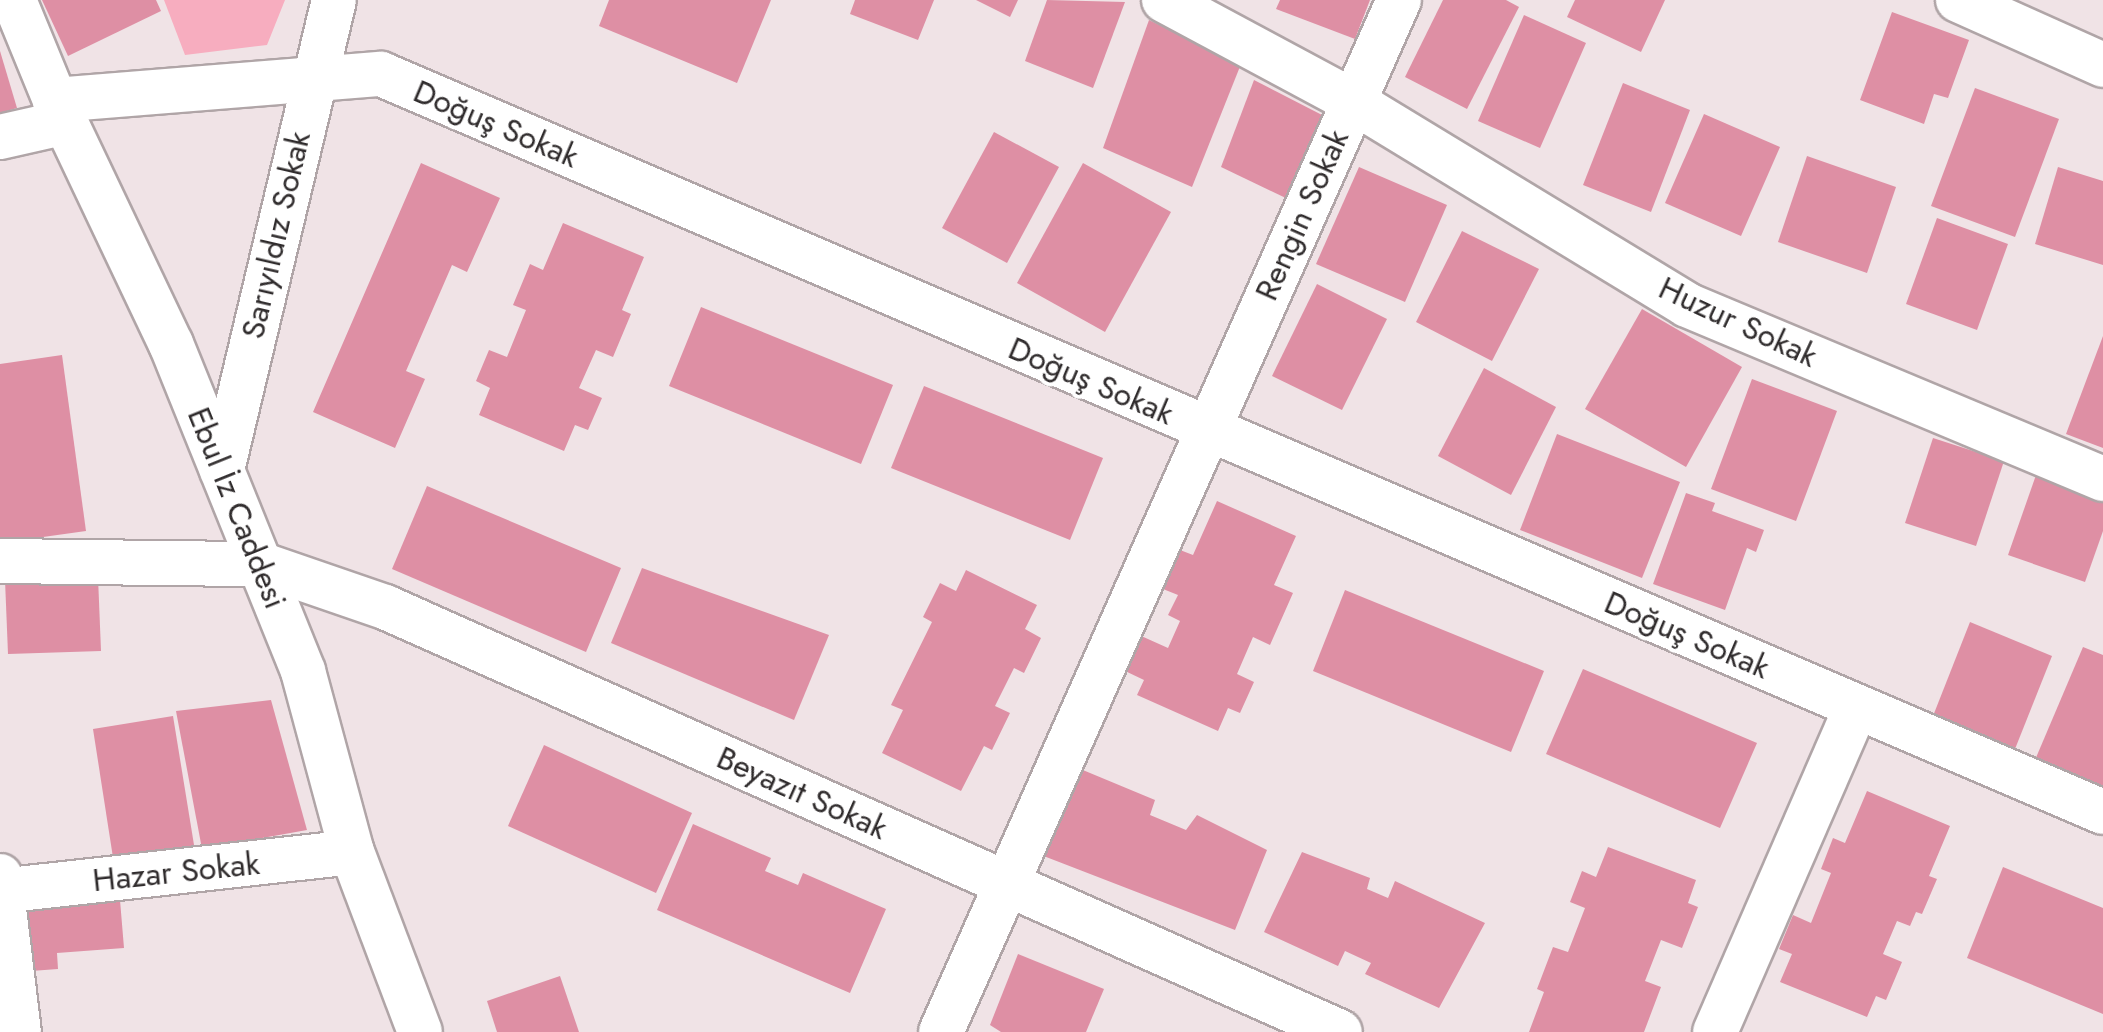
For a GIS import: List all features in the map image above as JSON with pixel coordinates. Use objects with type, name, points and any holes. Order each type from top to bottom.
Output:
[{"type":"street","name":"Ebul İz Caddesi","points":[[14,0],[60,111],[171,344],[303,671],[352,852],[420,1032]]},
{"type":"street","name":"Sarıyıldız Sokak","points":[[222,470],[334,0]]},
{"type":"street","name":"Huzur Sokak","points":[[1164,0],[1352,101],[1687,305],[2103,479]]},
{"type":"street","name":"Rengin Sokak","points":[[941,1032],[1399,0]]},
{"type":"street","points":[[1958,0],[2103,65]]},
{"type":"street","name":"Doğuş Sokak","points":[[0,137],[60,111],[313,79],[381,74],[1208,432],[2103,812]]},
{"type":"street","name":"Beyazıt Sokak","points":[[0,561],[260,564],[385,607],[1340,1032]]},
{"type":"street","points":[[1715,1032],[1856,707]]},
{"type":"street","name":"Hazar Sokak","points":[[1,886],[352,852]]},
{"type":"street","points":[[1,886],[19,1032]]},
{"type":"shaded area","points":[[164,0],[285,0],[267,45],[185,55]]},
{"type":"building","points":[[42,0],[156,0],[161,11],[68,56]]},
{"type":"building","points":[[609,0],[771,0],[737,83],[599,26]]},
{"type":"building","points":[[855,0],[934,0],[918,40],[850,14]]},
{"type":"building","points":[[976,0],[1018,0],[1010,17]]},
{"type":"building","points":[[1047,0],[1125,2],[1093,88],[1025,61]]},
{"type":"building","points":[[1280,0],[1370,0],[1355,39],[1276,9]]},
{"type":"building","points":[[1443,0],[1506,0],[1519,7],[1467,109],[1405,77]]},
{"type":"building","points":[[1575,0],[1665,0],[1641,52],[1567,17]]},
{"type":"building","points":[[1892,12],[1969,40],[1948,98],[1934,94],[1924,124],[1860,100]]},
{"type":"building","points":[[1524,15],[1586,43],[1540,148],[1478,121]]},
{"type":"building","points":[[1149,20],[1241,64],[1192,187],[1103,148]]},
{"type":"building","points":[[0,51],[17,108],[0,113]]},
{"type":"building","points":[[1254,80],[1322,115],[1290,200],[1221,167]]},
{"type":"building","points":[[1623,83],[1690,110],[1651,212],[1583,185]]},
{"type":"building","points":[[1975,88],[2059,119],[2015,237],[1931,206]]},
{"type":"building","points":[[1704,114],[1780,147],[1741,236],[1665,203]]},
{"type":"building","points":[[994,132],[1059,167],[1007,263],[942,228]]},
{"type":"building","points":[[1807,156],[1896,187],[1867,273],[1778,242]]},
{"type":"building","points":[[421,163],[500,198],[467,272],[452,265],[406,371],[425,379],[395,448],[313,412]]},
{"type":"building","points":[[1083,163],[1171,212],[1105,332],[1017,283]]},
{"type":"building","points":[[1359,167],[1447,205],[1405,302],[1316,264]]},
{"type":"building","points":[[2058,167],[2103,181],[2103,265],[2035,244]]},
{"type":"building","points":[[1937,218],[2008,244],[1977,330],[1906,304]]},
{"type":"building","points":[[563,223],[644,257],[622,310],[631,314],[613,357],[596,350],[579,388],[602,398],[588,430],[575,425],[564,451],[479,415],[490,388],[476,381],[489,350],[507,357],[526,310],[513,305],[530,264],[543,270]]},
{"type":"building","points":[[1462,231],[1539,269],[1492,361],[1416,322]]},
{"type":"building","points":[[1317,284],[1387,319],[1342,410],[1272,376]]},
{"type":"building","points":[[701,307],[893,385],[861,464],[669,386]]},
{"type":"building","points":[[1642,309],[1742,367],[1686,467],[1585,409]]},
{"type":"building","points":[[2103,336],[2103,448],[2066,434]]},
{"type":"building","points":[[62,355],[86,531],[0,543],[0,364]]},
{"type":"building","points":[[1484,368],[1556,407],[1511,495],[1438,456]]},
{"type":"building","points":[[1752,379],[1837,411],[1796,521],[1711,489]]},
{"type":"building","points":[[924,386],[1103,458],[1070,540],[891,468]]},
{"type":"building","points":[[1557,434],[1680,482],[1642,578],[1520,530]]},
{"type":"building","points":[[1933,438],[2004,461],[1976,546],[1905,523]]},
{"type":"building","points":[[2036,475],[2103,499],[2103,531],[2085,582],[2008,555]]},
{"type":"building","points":[[427,486],[621,568],[586,652],[392,569]]},
{"type":"building","points":[[1686,493],[1715,503],[1712,511],[1764,530],[1756,552],[1747,548],[1725,610],[1653,584]]},
{"type":"building","points":[[1217,501],[1296,536],[1274,585],[1293,593],[1270,645],[1253,637],[1237,674],[1254,682],[1240,713],[1228,708],[1218,731],[1137,695],[1144,680],[1123,670],[1139,635],[1168,648],[1180,621],[1168,615],[1178,595],[1163,589],[1180,550],[1193,555]]},
{"type":"building","points":[[642,568],[829,635],[794,720],[611,643]]},
{"type":"building","points":[[966,570],[1037,605],[1025,629],[1041,638],[1024,673],[1014,668],[995,706],[1010,713],[992,750],[984,746],[961,791],[882,753],[903,710],[891,705],[932,622],[923,617],[940,583],[956,591]]},
{"type":"building","points":[[98,577],[101,651],[8,654],[5,580]]},
{"type":"building","points":[[1345,590],[1544,671],[1511,752],[1313,671]]},
{"type":"building","points":[[1970,622],[2052,656],[2015,749],[1933,716]]},
{"type":"building","points":[[2083,647],[2103,655],[2103,789],[2035,760]]},
{"type":"building","points":[[1583,669],[1757,743],[1720,828],[1546,754]]},
{"type":"building","points":[[271,700],[307,830],[202,849],[176,711]]},
{"type":"building","points":[[173,716],[195,851],[114,864],[93,729]]},
{"type":"building","points":[[544,745],[692,813],[656,893],[508,826]]},
{"type":"building","points":[[1078,768],[1155,800],[1150,815],[1186,830],[1197,815],[1267,850],[1235,930],[1041,855]]},
{"type":"building","points":[[1867,791],[1950,826],[1929,876],[1937,879],[1922,914],[1916,912],[1910,926],[1897,921],[1883,954],[1902,962],[1886,1000],[1876,996],[1867,1017],[1780,982],[1792,954],[1779,949],[1793,915],[1811,923],[1831,873],[1821,869],[1833,838],[1845,843]]},
{"type":"building","points":[[693,824],[771,858],[765,871],[798,885],[803,873],[886,909],[850,993],[657,910]]},
{"type":"building","points":[[1608,847],[1696,880],[1688,903],[1698,907],[1682,948],[1661,940],[1645,981],[1661,987],[1644,1032],[1529,1032],[1544,992],[1537,989],[1553,947],[1568,952],[1585,908],[1570,902],[1582,871],[1596,877]]},
{"type":"building","points":[[1302,852],[1370,878],[1367,889],[1388,898],[1395,881],[1485,923],[1439,1008],[1365,974],[1371,963],[1345,951],[1338,966],[1264,932]]},
{"type":"building","points":[[2003,867],[2103,908],[2103,1014],[1967,958]]},
{"type":"building","points":[[119,888],[124,948],[57,953],[58,969],[31,971],[25,896]]},
{"type":"building","points":[[1018,954],[1104,989],[1086,1032],[1001,1032],[990,1025]]},
{"type":"building","points":[[560,976],[579,1032],[497,1032],[487,1001]]}]
